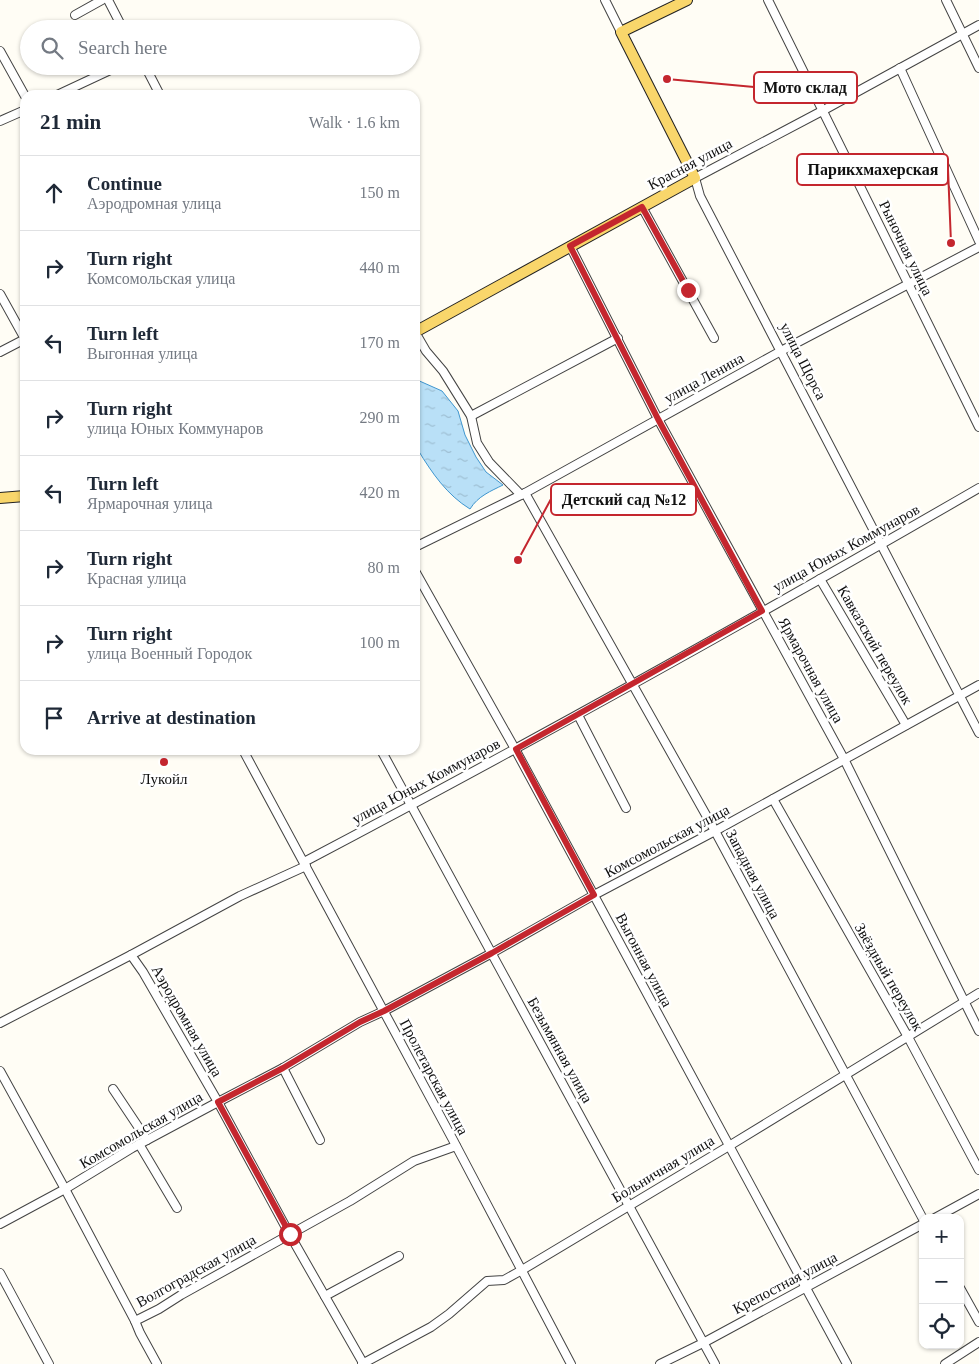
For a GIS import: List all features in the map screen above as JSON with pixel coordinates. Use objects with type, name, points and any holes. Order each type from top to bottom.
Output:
[{"type":"main road","points":[[622,32],[686,0]]},
{"type":"main road","name":"улица Щорса","points":[[622,32],[694,178]]},
{"type":"main road","name":"Красная улица","points":[[420,329],[694,178]]},
{"type":"main road","points":[[0,498],[20,496]]},
{"type":"street","points":[[75,14],[102,0]]},
{"type":"street","points":[[108,0],[118,20]]},
{"type":"street","name":"улица Щорса","points":[[606,0],[622,32]]},
{"type":"street","name":"Рыночная улица","points":[[768,0],[979,427]]},
{"type":"street","points":[[946,0],[979,68]]},
{"type":"street","name":"Красная улица","points":[[694,178],[822,111],[979,25]]},
{"type":"street","points":[[0,51],[22,90]]},
{"type":"street","points":[[900,68],[979,241]]},
{"type":"street","points":[[68,90],[100,75]]},
{"type":"street","points":[[149,75],[157,90]]},
{"type":"street","points":[[0,121],[20,112]]},
{"type":"street","name":"улица Щорса","points":[[694,178],[700,196],[979,733]]},
{"type":"street","points":[[642,207],[714,338]]},
{"type":"street","name":"Ярмарочная улица","points":[[570,246],[658,419],[844,759],[979,1031]]},
{"type":"street","name":"улица Ленина","points":[[420,546],[523,494],[781,351],[979,247]]},
{"type":"street","points":[[0,294],[20,330]]},
{"type":"street","points":[[471,416],[618,338]]},
{"type":"street","name":"Западная улица","points":[[420,341],[443,371],[471,416],[478,443],[489,462],[523,494],[632,684],[715,831],[920,1214]]},
{"type":"street","points":[[0,352],[20,342]]},
{"type":"street","name":"улица Юных Коммунаров","points":[[0,1023],[240,896],[305,864],[516,749],[979,488]]},
{"type":"street","name":"Кавказский переулок","points":[[820,578],[906,725]]},
{"type":"street","name":"Выгонная улица","points":[[420,580],[516,749],[846,1364]]},
{"type":"street","name":"Комсомольская улица","points":[[0,1224],[65,1189],[143,1142],[283,1068],[360,1022],[492,953],[594,895],[715,831],[979,685]]},
{"type":"street","points":[[578,715],[626,808]]},
{"type":"street","name":"Пролетарская улица","points":[[247,755],[571,1364]]},
{"type":"street","name":"Безымянная улица","points":[[384,755],[715,1364]]},
{"type":"street","name":"Звёздный переулок","points":[[773,799],[908,1037],[979,1170]]},
{"type":"street","name":"Аэродромная улица","points":[[131,955],[143,972],[218,1102],[362,1364]]},
{"type":"street","name":"Больничная улица","points":[[362,1364],[431,1327],[488,1281],[504,1280],[522,1270],[979,993]]},
{"type":"street","points":[[283,1068],[320,1140]]},
{"type":"street","points":[[0,1070],[65,1189],[135,1321],[140,1334],[158,1364]]},
{"type":"street","points":[[113,1089],[177,1208]]},
{"type":"street","name":"Волгоградская улица","points":[[135,1321],[350,1201],[414,1161],[456,1146]]},
{"type":"street","points":[[942,1214],[979,1194]]},
{"type":"street","name":"Крепостная улица","points":[[660,1364],[703,1343],[919,1226]]},
{"type":"street","points":[[325,1296],[399,1256]]},
{"type":"street","points":[[0,1273],[49,1364]]},
{"type":"street","points":[[964,1295],[979,1322]]},
{"type":"street","points":[[944,1364],[979,1342]]},
{"type":"water","points":[[420,381],[442,391],[458,411],[465,435],[476,457],[486,472],[503,485],[481,497],[470,509],[454,497],[435,475],[420,453]]},
{"type":"place","name":"Мото склад","points":[[667,79]]},
{"type":"place","name":"Парикхмахерская","points":[[951,243]]},
{"type":"place","name":"Детский сад №12","points":[[518,560]]},
{"type":"place","name":"Лукойл","points":[[164,762]]},
{"type":"route","points":[[290,1234],[218,1102],[283,1068],[360,1022],[492,953],[594,895],[516,749],[762,611],[658,419],[570,246],[642,207],[688,290]]}]
